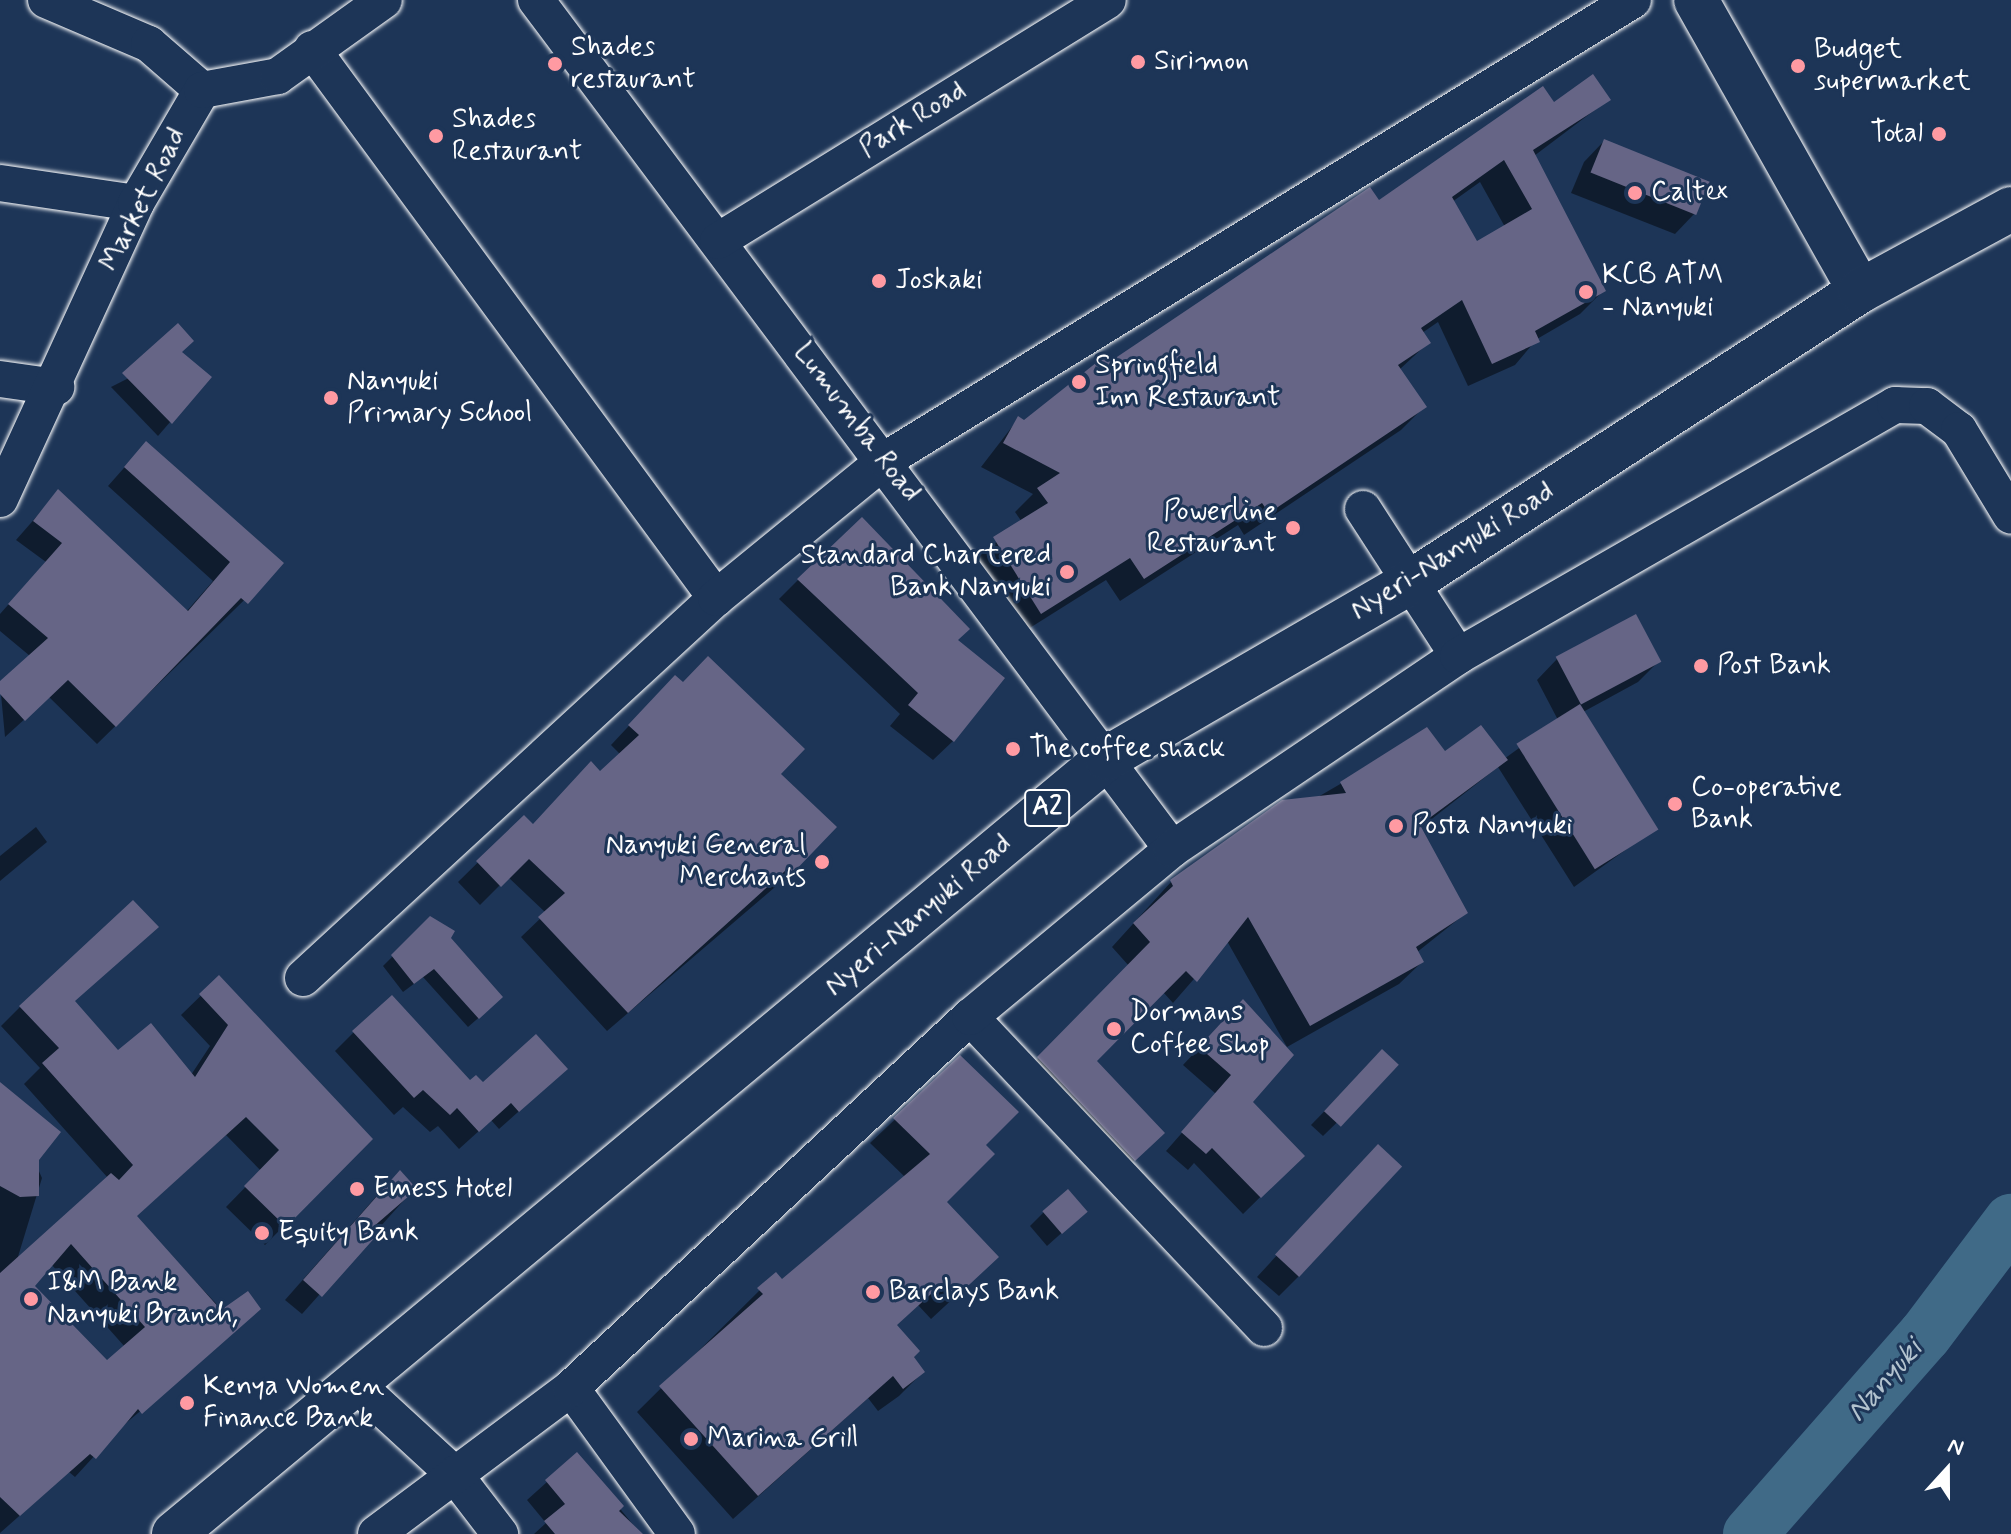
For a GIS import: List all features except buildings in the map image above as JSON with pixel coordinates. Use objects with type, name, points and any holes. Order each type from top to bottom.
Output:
[{"type":"main road","points":[[1696,0],[1860,291]]},
{"type":"main road","name":"Nyeri-Nanyuki Road","points":[[174,1534],[1107,758],[1406,585],[1860,291],[2011,209]]},
{"type":"street","points":[[46,0],[149,44],[202,90],[278,76],[384,0]]},
{"type":"street","name":"Lumumba Road","points":[[536,0],[885,460],[1172,849]]},
{"type":"street","name":"Park Road","points":[[718,241],[1108,0]]},
{"type":"street","points":[[303,978],[716,598],[885,460],[1633,0]]},
{"type":"street","points":[[312,49],[716,598]]},
{"type":"street","name":"Market Road","points":[[0,499],[56,387],[136,203],[202,90]]},
{"type":"street","points":[[0,183],[136,203]]},
{"type":"street","points":[[0,379],[56,387]]},
{"type":"street","points":[[376,1534],[571,1388],[970,1017],[1172,849],[1458,656],[1895,405],[1927,406],[1959,430],[2011,516]]},
{"type":"street","points":[[1363,509],[1406,585],[1458,656]]},
{"type":"street","points":[[970,1017],[1264,1328]]},
{"type":"street","points":[[356,1384],[454,1474],[500,1534]]},
{"type":"street","points":[[571,1388],[677,1534]]},
{"type":"waterway","name":"Nanyuki","points":[[1750,1534],[1925,1335],[2011,1221]]},
{"type":"place","name":"Sirimon","points":[[1138,62]]},
{"type":"place","name":"Shades restaurant","points":[[555,64]]},
{"type":"place","name":"Budget supermarket","points":[[1798,66]]},
{"type":"place","name":"Total","points":[[1939,134]]},
{"type":"place","name":"Shades Restaurant","points":[[436,136]]},
{"type":"place","name":"Caltex","points":[[1635,193]]},
{"type":"place","name":"Joskaki","points":[[879,281]]},
{"type":"place","name":"KCB ATM - Nanyuki","points":[[1586,292]]},
{"type":"place","name":"Springfield Inn Restaurant","points":[[1079,382]]},
{"type":"place","name":"Nanyuki Primary School","points":[[331,398]]},
{"type":"place","name":"Powerline Restaurant","points":[[1293,528]]},
{"type":"place","name":"Standard Chartered Bank Nanyuki","points":[[1067,572]]},
{"type":"place","name":"Post Bank","points":[[1701,666]]},
{"type":"place","name":"The coffee shack","points":[[1013,749]]},
{"type":"place","name":"Co-operative Bank","points":[[1675,804]]},
{"type":"place","name":"Posta Nanyuki","points":[[1396,826]]},
{"type":"place","name":"Nanyuki General Merchants","points":[[822,862]]},
{"type":"place","name":"Dormans Coffee Shop","points":[[1114,1029]]},
{"type":"place","name":"Emess Hotel","points":[[357,1189]]},
{"type":"place","name":"Equity Bank","points":[[262,1233]]},
{"type":"place","name":"Barclays Bank","points":[[873,1292]]},
{"type":"place","name":"I&M Bank Nanyuki Branch,","points":[[31,1299]]},
{"type":"place","name":"Kenya Women Finance Bank","points":[[187,1403]]},
{"type":"place","name":"Marina Grill","points":[[691,1439]]}]
